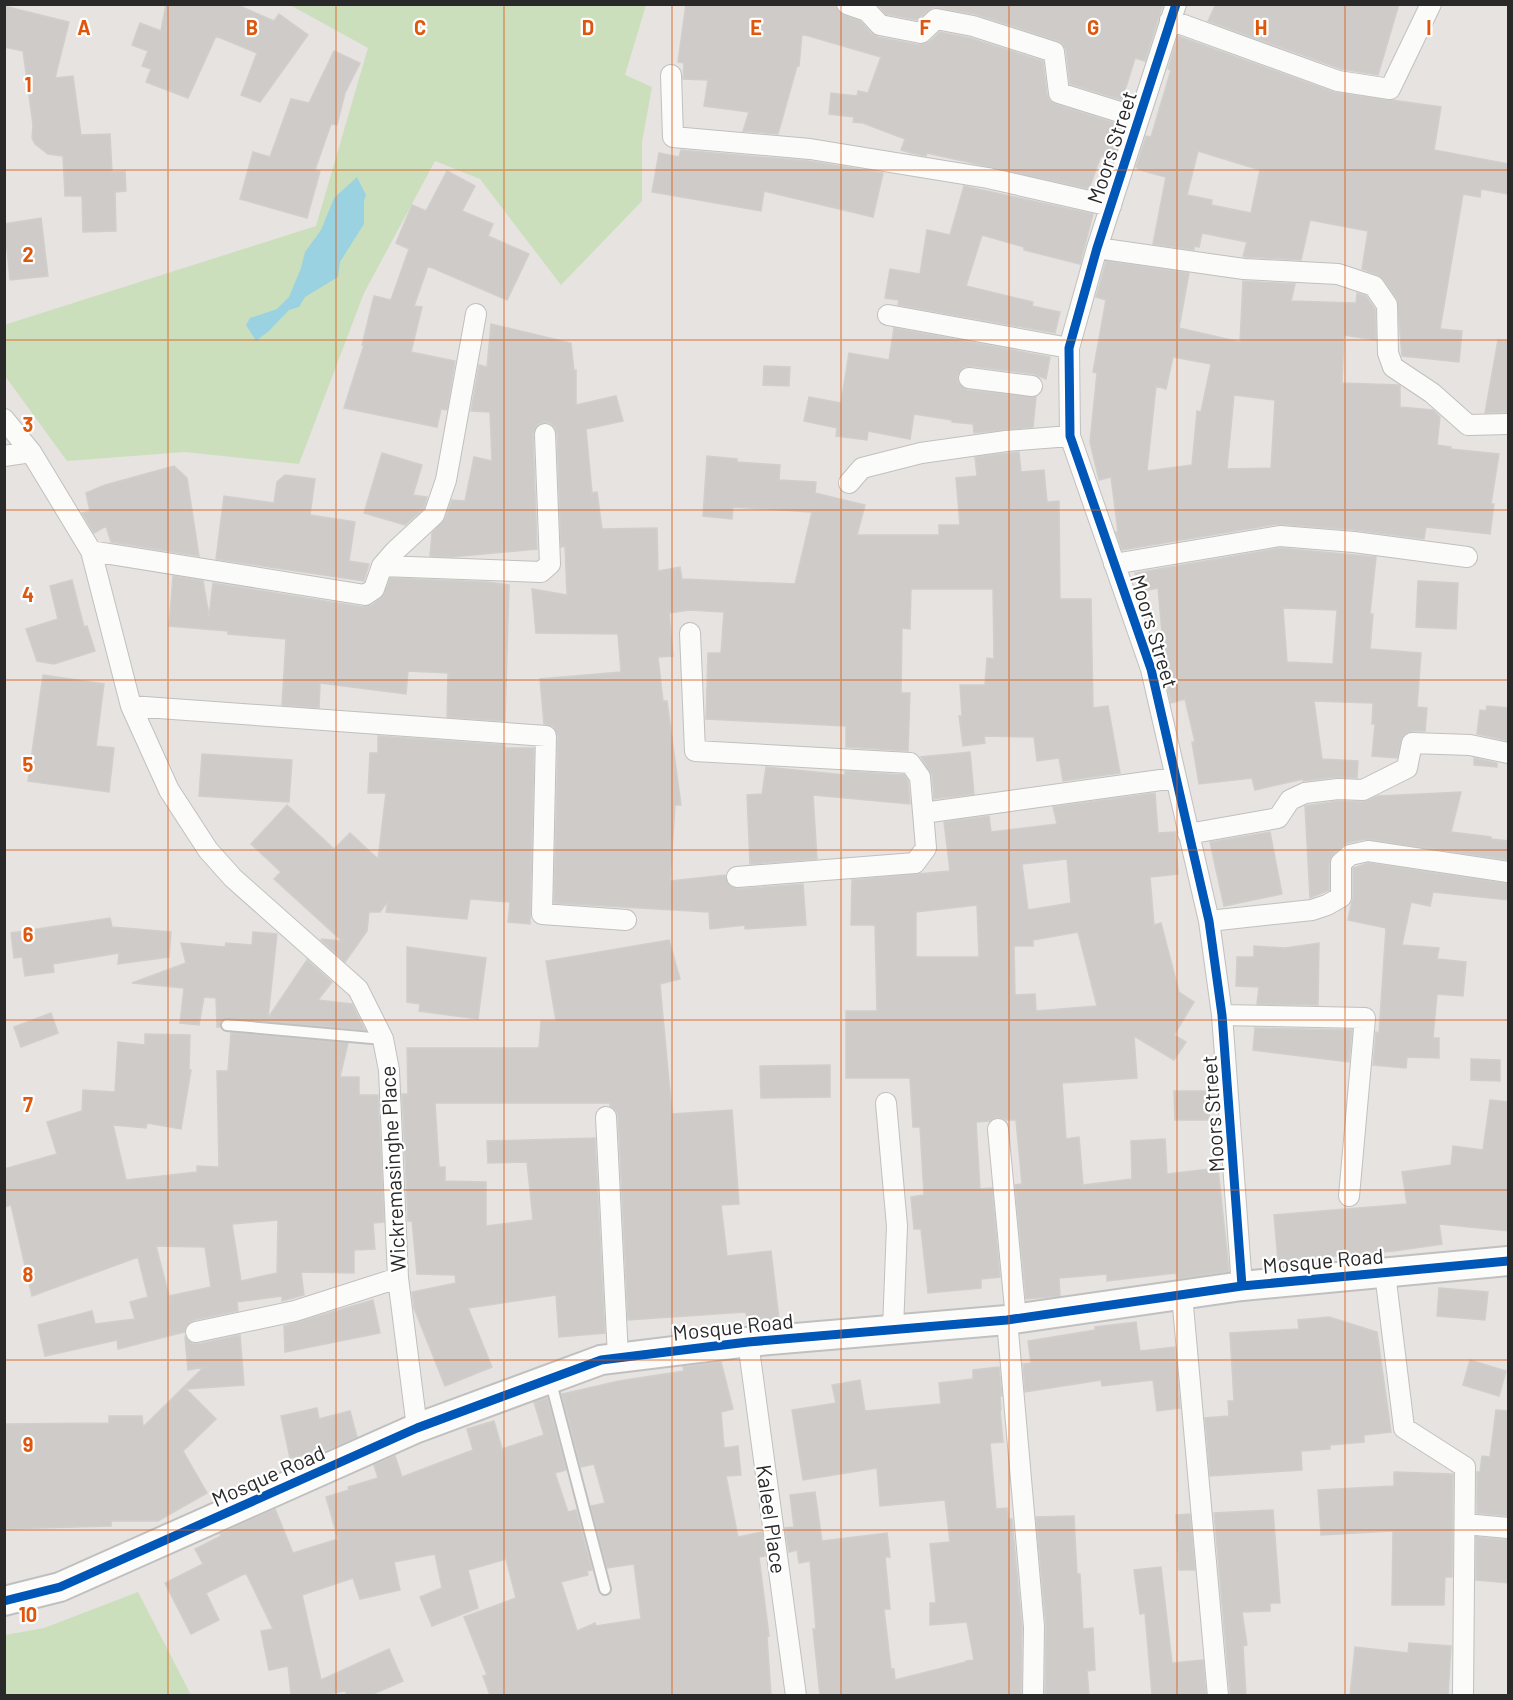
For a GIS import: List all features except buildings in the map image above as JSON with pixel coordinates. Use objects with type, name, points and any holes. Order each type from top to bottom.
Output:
[{"type":"street","points":[[847,4],[867,11],[880,25],[921,33],[936,12],[1054,52],[1059,93],[1139,118]]},
{"type":"street","points":[[1173,12],[1338,81],[1390,89],[1431,4]]},
{"type":"street","name":"Moors Street","points":[[1173,12],[1097,248],[1069,348],[1070,436],[1151,669],[1209,921],[1222,1015],[1242,1286]]},
{"type":"street","points":[[671,75],[673,137],[810,149],[988,178],[1111,206]]},
{"type":"street","points":[[1097,248],[1244,269],[1338,274],[1374,286],[1387,305],[1388,353],[1393,367],[1432,393],[1468,425],[1509,424]]},
{"type":"street","points":[[91,550],[365,595],[374,589],[382,566],[394,551],[434,515],[446,480],[476,315]]},
{"type":"street","points":[[888,315],[1069,348]]},
{"type":"street","points":[[969,378],[1032,386]]},
{"type":"street","name":"Wickremasinghe Place","points":[[4,419],[31,452],[91,550],[131,706],[169,790],[208,850],[233,878],[358,988],[382,1039],[389,1070],[398,1278],[417,1428]]},
{"type":"street","points":[[382,566],[541,572],[550,564],[545,434]]},
{"type":"street","points":[[849,483],[862,468],[921,453],[1006,441],[1070,436]]},
{"type":"street","points":[[4,456],[31,452]]},
{"type":"street","points":[[1114,564],[1280,536],[1354,542],[1467,557]]},
{"type":"street","points":[[690,633],[695,751],[910,763],[920,777],[926,848],[915,862],[737,877]]},
{"type":"street","points":[[131,706],[546,736],[542,914],[626,920]]},
{"type":"street","points":[[1188,834],[1278,818],[1290,800],[1305,793],[1338,789],[1363,790],[1407,768],[1412,743],[1470,745],[1509,753]]},
{"type":"street","points":[[923,813],[1175,778]]},
{"type":"street","points":[[1209,921],[1312,910],[1327,905],[1341,897],[1341,863],[1350,855],[1368,851],[1509,872]]},
{"type":"street","points":[[1222,1015],[1365,1018],[1349,1196]]},
{"type":"street","points":[[886,1103],[897,1226],[893,1329]]},
{"type":"street","points":[[606,1117],[618,1357]]},
{"type":"street","points":[[998,1129],[1034,1627],[1033,1695]]},
{"type":"street","name":"Mosque Road","points":[[4,1601],[60,1587],[417,1428],[601,1359],[748,1342],[1011,1319],[1242,1286],[1509,1261]]},
{"type":"street","points":[[1385,1273],[1404,1428],[1465,1467],[1463,1695]]},
{"type":"street","points":[[196,1332],[295,1311],[398,1278]]},
{"type":"street","points":[[1182,1294],[1218,1695]]},
{"type":"street","name":"Kaleel Place","points":[[748,1342],[796,1695]]},
{"type":"street","points":[[1465,1524],[1509,1528]]},
{"type":"lane","points":[[227,1025],[382,1039]]},
{"type":"lane","points":[[550,1379],[605,1589]]},
{"type":"green space","points":[[290,5],[646,5],[625,75],[652,87],[642,142],[642,201],[561,285],[480,179],[435,161],[364,293],[299,464],[185,452],[67,461],[5,376],[4,325],[316,226],[368,48]]},
{"type":"green space","points":[[138,1592],[191,1695],[5,1695],[5,1635],[44,1628]]},
{"type":"water","points":[[357,177],[366,195],[364,224],[340,262],[338,277],[305,297],[299,307],[289,310],[256,341],[246,325],[250,318],[277,309],[289,297],[305,252],[321,230],[334,198]]},
{"type":"cycle path","points":[[1176,4],[1097,248],[1069,348],[1070,436],[1151,669],[1209,921],[1222,1015],[1242,1286]]},
{"type":"cycle path","points":[[4,1601],[60,1587],[417,1428],[601,1360],[748,1342],[1007,1320],[1242,1286],[1508,1261]]}]
